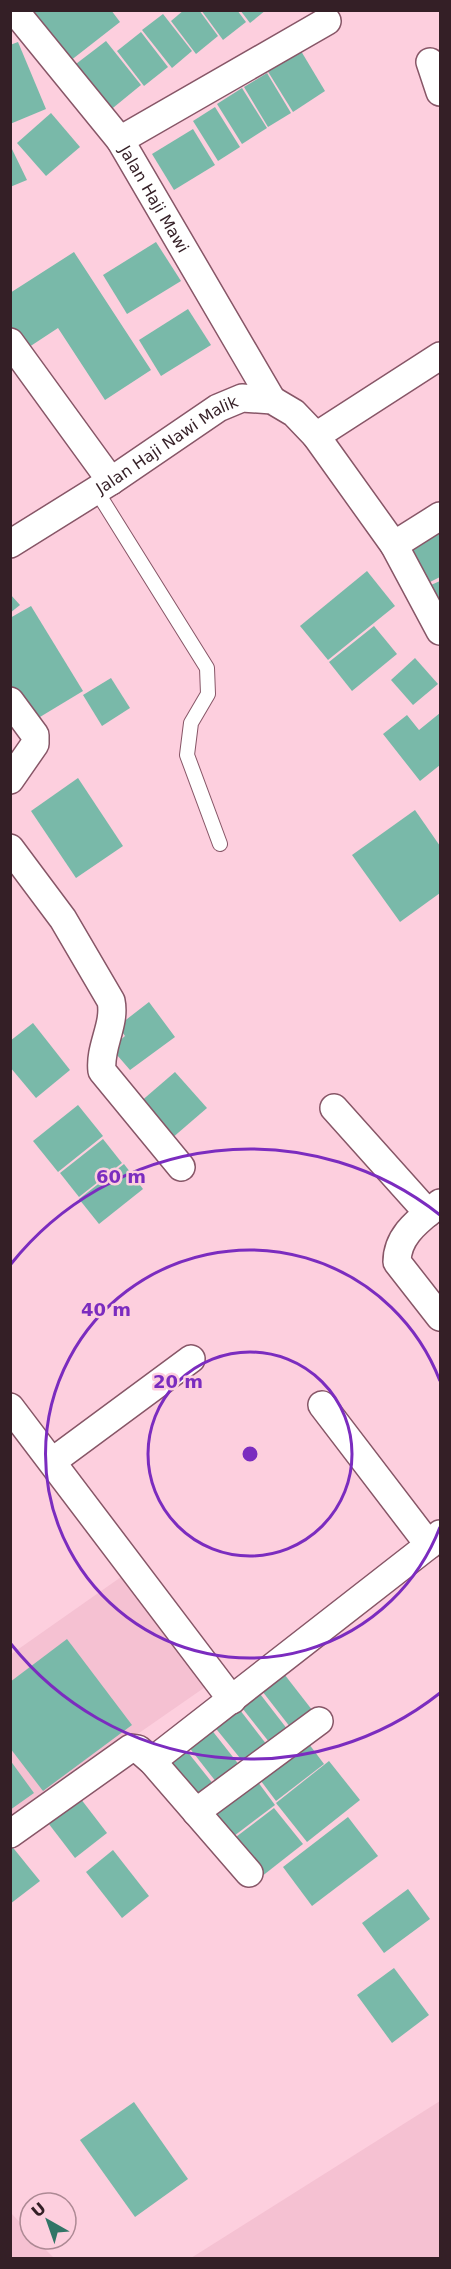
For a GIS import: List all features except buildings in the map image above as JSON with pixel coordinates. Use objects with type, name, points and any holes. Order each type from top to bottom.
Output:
[{"type":"street","points":[[120,140],[327,21]]},
{"type":"street","name":"Jalan Haji Mawi","points":[[16,22],[120,140],[272,400]]},
{"type":"street","points":[[430,62],[441,92]]},
{"type":"street","points":[[10,342],[103,485]]},
{"type":"street","points":[[316,436],[441,356]]},
{"type":"street","name":"Jalan Haji Nawi Malik","points":[[10,544],[218,408],[242,398],[272,400],[294,413],[316,436],[394,545],[441,631]]},
{"type":"street","points":[[394,545],[441,516]]},
{"type":"street","points":[[10,701],[35,735],[36,740],[10,780]]},
{"type":"street","points":[[10,848],[63,919],[111,1001],[113,1009],[100,1059],[102,1071],[181,1167]]},
{"type":"street","points":[[333,1108],[434,1208],[406,1233],[397,1250],[396,1262],[441,1317]]},
{"type":"street","points":[[53,1461],[191,1359]]},
{"type":"street","points":[[152,1761],[435,1539],[322,1405]]},
{"type":"street","points":[[10,1407],[232,1700]]},
{"type":"street","points":[[196,1812],[319,1721]]},
{"type":"street","points":[[10,1834],[131,1748],[138,1749],[152,1761],[249,1873]]},
{"type":"lane","points":[[103,485],[207,668],[208,694],[191,723],[187,755],[220,844]]},
{"type":"shaded area","points":[[141,1563],[221,1676],[11,1822],[10,1655]]},
{"type":"shaded area","points":[[440,2101],[440,2258],[191,2258]]},
{"type":"shaded area","points":[[11,2213],[18,2220],[18,2251],[47,2251],[54,2258],[11,2258]]}]
